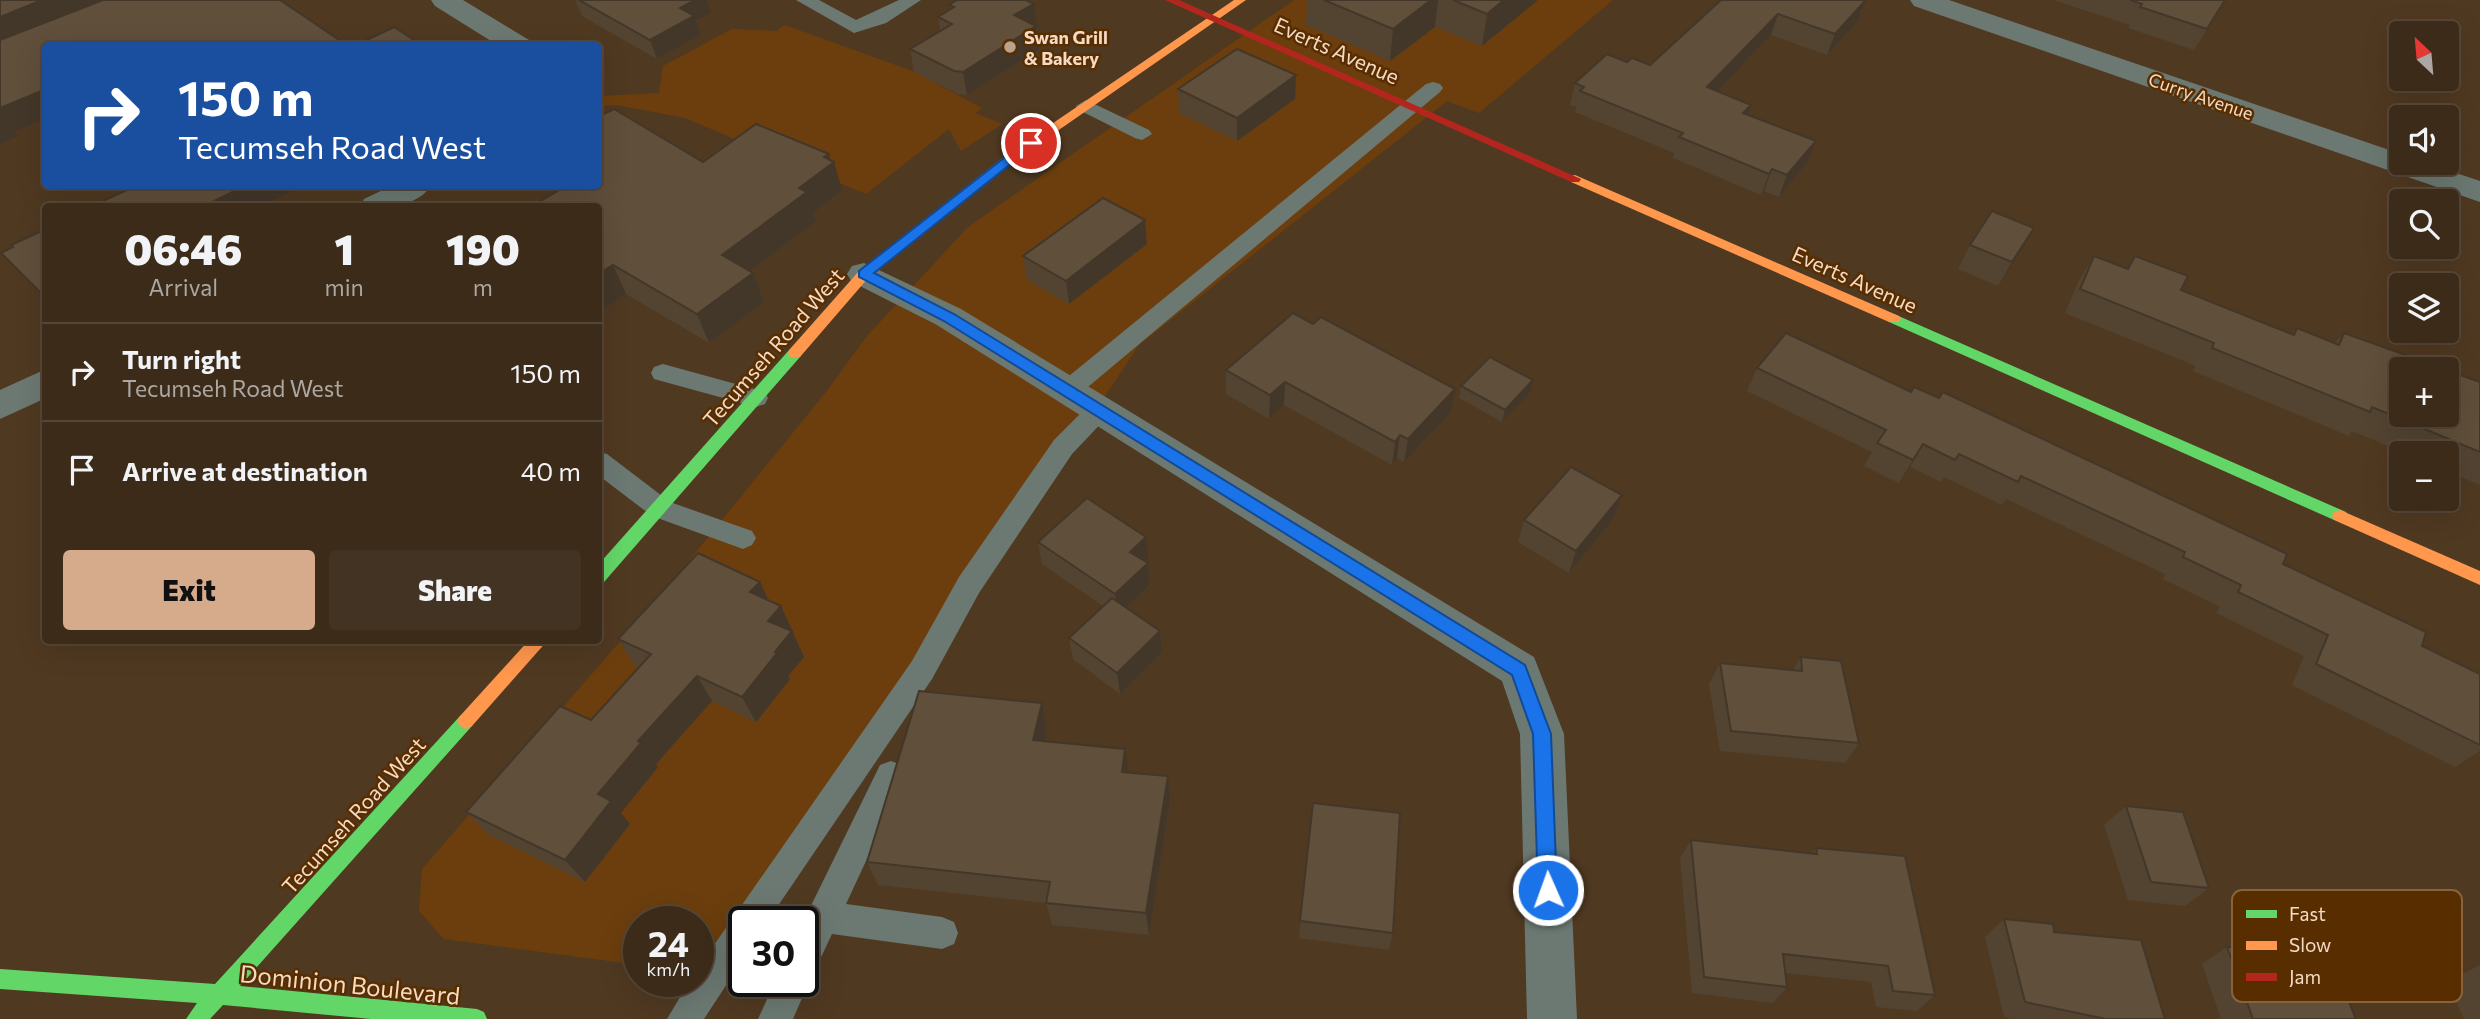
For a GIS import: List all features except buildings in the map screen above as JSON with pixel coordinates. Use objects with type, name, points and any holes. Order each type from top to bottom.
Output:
[{"type":"street","points":[[444,0],[512,42]]},
{"type":"street","points":[[1170,0],[1213,19]]},
{"type":"street","name":"Tecumseh Road West","points":[[602,573],[661,509],[864,274],[1013,156],[1241,0]]},
{"type":"street","name":"Curry Avenue","points":[[1923,0],[2480,192]]},
{"type":"street","name":"Everts Avenue","points":[[1213,19],[2480,578]]},
{"type":"street","points":[[381,203],[409,189]]},
{"type":"street","points":[[864,274],[949,317],[1519,670],[1542,734],[1552,1019]]},
{"type":"street","points":[[0,407],[42,384]]},
{"type":"street","name":"Tecumseh Road West","points":[[196,1019],[536,644]]},
{"type":"street","name":"Dominion Boulevard","points":[[0,979],[219,994],[477,1019]]},
{"type":"lane","points":[[804,0],[854,26],[878,19],[912,0]]},
{"type":"lane","points":[[759,906],[922,670],[969,585],[1063,447],[1083,400],[1433,88]]},
{"type":"lane","points":[[1086,106],[1142,134]]},
{"type":"lane","points":[[663,373],[756,398]]},
{"type":"lane","points":[[602,464],[661,509],[743,538]]},
{"type":"lane","points":[[819,925],[891,775]]},
{"type":"lane","points":[[823,917],[942,933]]},
{"type":"lane","points":[[684,1019],[728,952]]},
{"type":"lane","points":[[775,1019],[785,997]]},
{"type":"shaded area","points":[[1294,0],[1613,0],[1479,113],[1447,101],[1139,345],[766,906],[728,906],[728,961],[725,968],[714,968],[714,906],[623,906],[623,963],[444,939],[419,911],[422,869],[670,584],[826,392],[867,336],[968,227]]},
{"type":"shaded area","points":[[785,25],[915,72],[982,108],[975,113],[1002,124],[961,151],[949,129],[866,194],[685,118],[617,105],[602,106],[602,96],[659,93],[663,66],[732,29],[776,31]]},
{"type":"traffic: fast","points":[[1894,319],[2340,516]]},
{"type":"traffic: fast","points":[[602,572],[795,353]]},
{"type":"traffic: fast","points":[[196,1019],[466,721]]},
{"type":"traffic: fast","points":[[0,979],[219,994],[477,1019]]},
{"type":"traffic: slow","points":[[795,353],[864,274],[1013,156],[1241,0]]},
{"type":"traffic: slow","points":[[1575,179],[1894,319]]},
{"type":"traffic: slow","points":[[2340,516],[2480,578]]},
{"type":"traffic: slow","points":[[466,721],[536,644]]},
{"type":"traffic: jam","points":[[1170,0],[1575,179]]},
{"type":"place","name":"Swan Grill & Bakery","points":[[1010,47]]},
{"type":"route","points":[[1031,143],[864,274],[949,317],[1519,670],[1542,734],[1548,890]]}]
